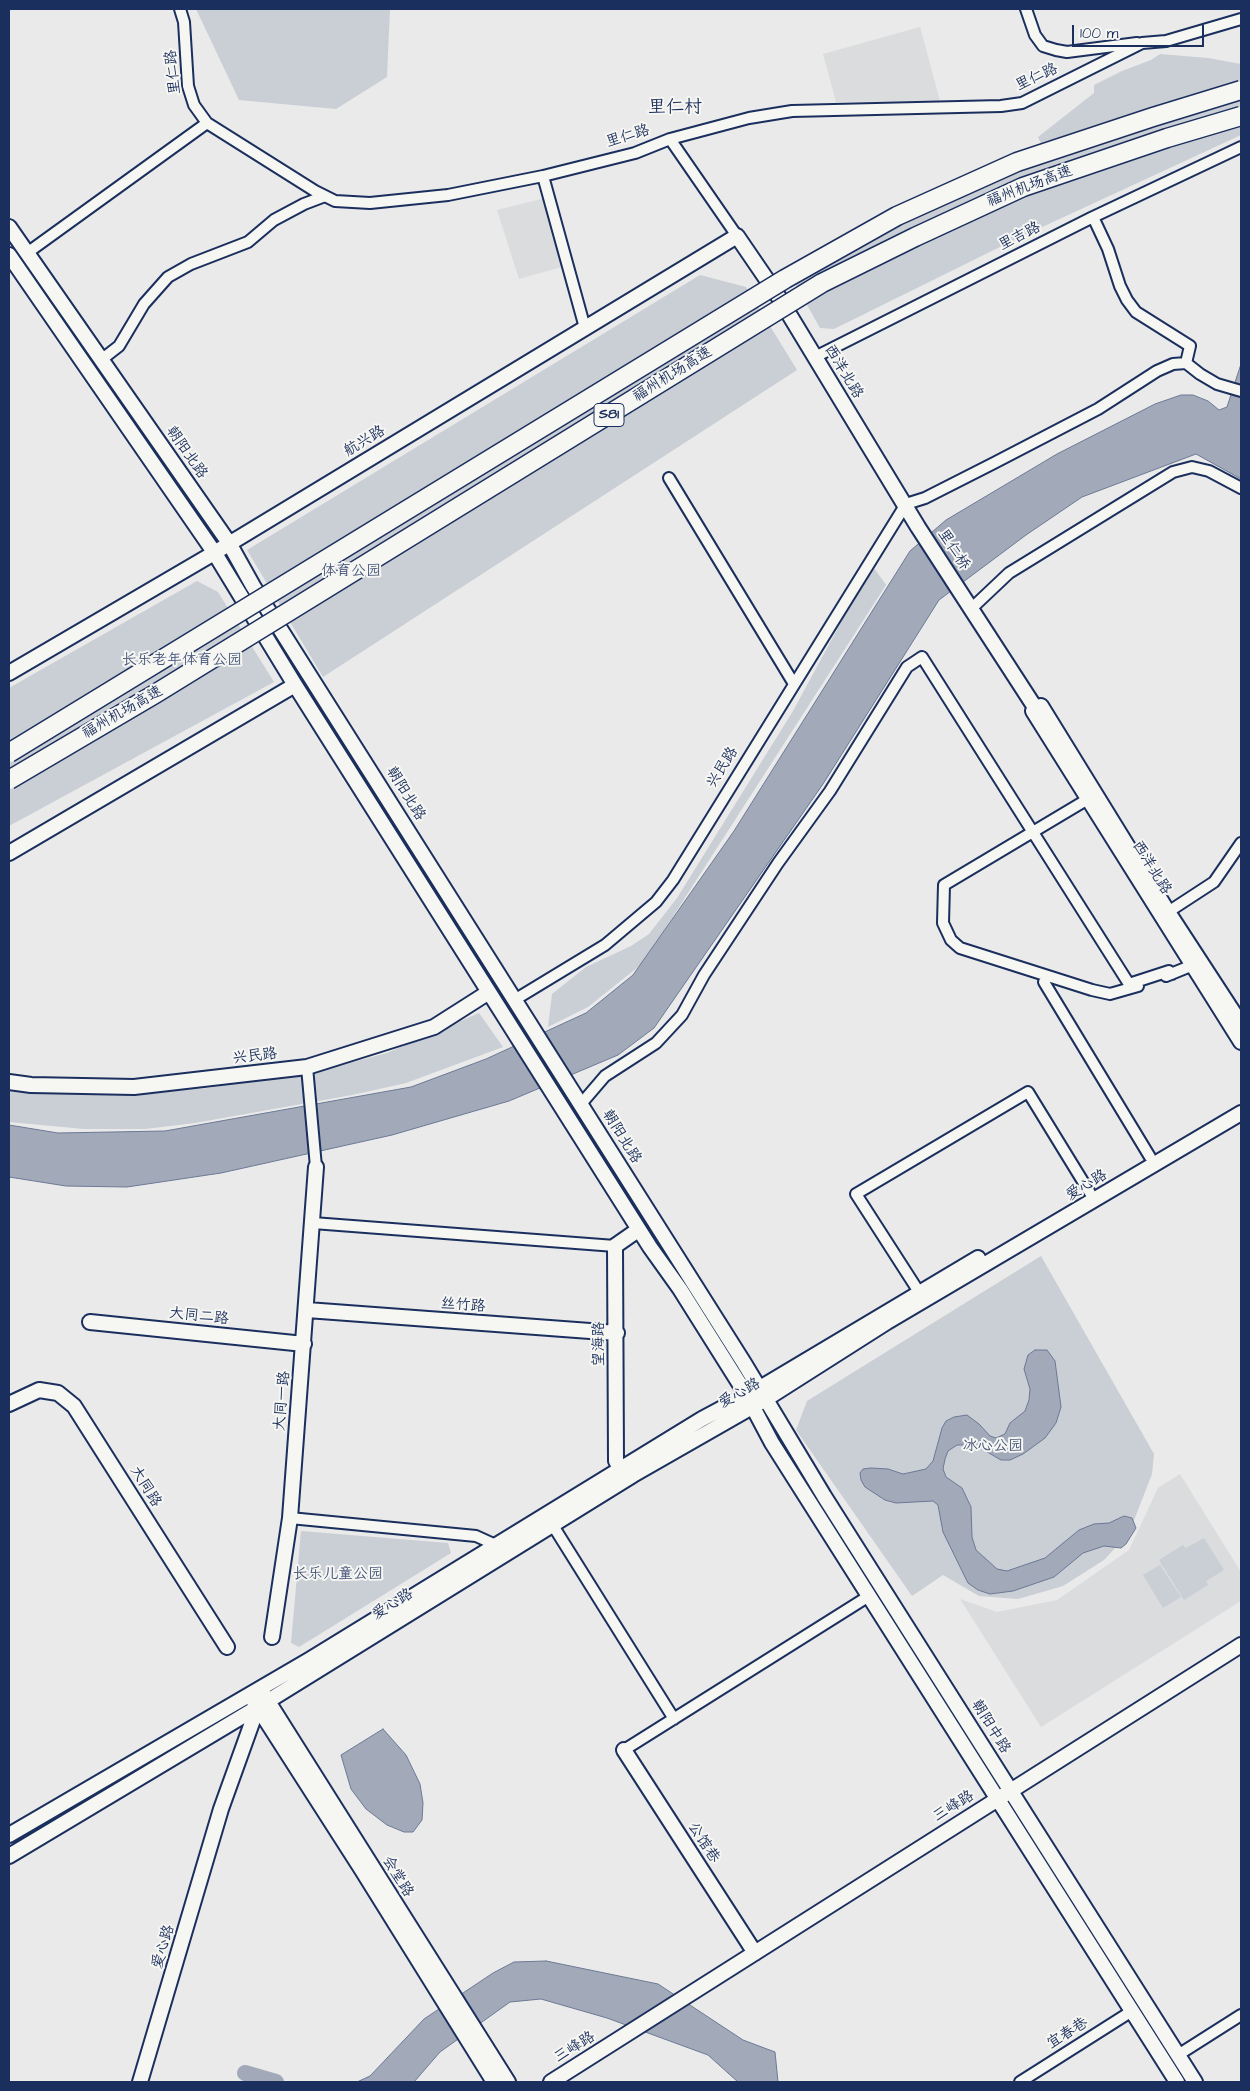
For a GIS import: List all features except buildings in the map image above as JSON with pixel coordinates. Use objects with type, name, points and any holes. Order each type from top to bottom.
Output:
[{"type":"highway","name":"福州机场高速","points":[[9,753],[784,279],[897,216],[1017,162],[1153,116],[1241,90]]},
{"type":"highway","name":"福州机场高速","points":[[9,780],[155,694],[822,283],[914,237],[1024,187],[1167,138],[1241,116]]},
{"type":"main road","name":"朝阳北路","points":[[9,227],[229,543],[259,594],[516,999],[763,1394]]},
{"type":"main road","name":"航兴路","points":[[9,673],[229,543],[737,236]]},
{"type":"main road","name":"西洋北路","points":[[737,236],[778,296],[906,504],[918,527]]},
{"type":"main road","points":[[27,253],[10,260],[214,552],[295,685],[638,1230],[680,1289],[749,1400],[772,1443],[1132,2011],[1165,2064],[1172,2080]]},
{"type":"main road","name":"里仁桥","points":[[918,527],[960,592]]},
{"type":"main road","name":"西洋北路","points":[[960,592],[1241,1024]]},
{"type":"main road","points":[[9,853],[295,685]]},
{"type":"main road","name":"西洋北路","points":[[1037,709],[1088,799],[1241,1042]]},
{"type":"main road","name":"兴民路","points":[[9,1082],[31,1085],[134,1087],[307,1067],[434,1026],[489,992]]},
{"type":"main road","name":"爱心路","points":[[763,1394],[919,1292],[1090,1193],[1241,1102]]},
{"type":"main road","name":"爱心路","points":[[9,1835],[498,1546],[621,1469],[763,1394],[1241,1113]]},
{"type":"main road","name":"大同一路","points":[[272,1637],[290,1518],[307,1310],[316,1167]]},
{"type":"main road","points":[[615,1246],[638,1230]]},
{"type":"main road","name":"望海路","points":[[615,1246],[617,1333],[616,1461],[621,1469]]},
{"type":"main road","name":"丝竹路","points":[[307,1310],[617,1333]]},
{"type":"main road","name":"大同二路","points":[[90,1322],[304,1344]]},
{"type":"main road","name":"大同路","points":[[9,1404],[39,1390],[58,1393],[74,1406],[227,1647]]},
{"type":"main road","name":"朝阳中路","points":[[763,1394],[824,1496],[862,1553],[1195,2082]]},
{"type":"main road","name":"爱心路","points":[[9,1856],[263,1705],[749,1400]]},
{"type":"main road","points":[[848,1562],[862,1553]]},
{"type":"main road","name":"三峰路","points":[[551,2082],[1241,1646]]},
{"type":"main road","name":"爱心路","points":[[254,1691],[263,1705]]},
{"type":"main road","name":"爱心路","points":[[140,2082],[221,1809],[263,1705]]},
{"type":"main road","name":"会堂路","points":[[263,1705],[362,1870],[435,1978],[476,2043],[508,2082]]},
{"type":"main road","name":"公馆巷","points":[[624,1750],[755,1952]]},
{"type":"main road","name":"会堂路","points":[[476,2043],[494,2082]]},
{"type":"main road","points":[[1165,2064],[1178,2055]]},
{"type":"street","name":"里仁路","points":[[180,9],[184,22],[188,86],[194,104],[207,123],[316,192],[336,200],[370,203],[448,195],[542,176],[635,153],[670,140],[748,118],[792,112],[1001,106],[1022,103],[1142,43],[1166,41],[1241,19]]},
{"type":"street","points":[[1026,9],[1035,35],[1043,46],[1056,50],[1067,52],[1142,43]]},
{"type":"street","points":[[27,253],[207,123]]},
{"type":"street","points":[[670,140],[737,236]]},
{"type":"street","name":"里吉路","points":[[815,357],[1093,216],[1241,147]]},
{"type":"street","points":[[542,176],[585,328]]},
{"type":"street","points":[[102,360],[119,346],[144,304],[168,277],[191,264],[248,242],[274,220],[304,204],[325,196]]},
{"type":"street","points":[[1093,216],[1108,249],[1120,286],[1127,300],[1136,312],[1190,346],[1186,363]]},
{"type":"street","points":[[906,504],[926,498],[1098,409],[1157,371],[1173,364],[1186,363],[1208,379],[1241,391]]},
{"type":"street","points":[[972,608],[1009,573],[1174,472],[1192,467],[1210,471],[1241,488]]},
{"type":"street","points":[[669,478],[794,684]]},
{"type":"street","name":"兴民路","points":[[516,999],[605,945],[656,902],[673,880],[906,504]]},
{"type":"street","points":[[581,1104],[605,1076],[656,1043],[682,1015],[704,975],[778,864],[830,791],[907,667],[922,657],[1129,984],[1169,971],[1172,974]]},
{"type":"street","points":[[1088,799],[944,885],[943,923],[951,940],[960,948],[1110,994],[1172,974],[1193,965]]},
{"type":"street","points":[[1168,912],[1214,882],[1241,843]]},
{"type":"street","points":[[1044,982],[1150,1157]]},
{"type":"street","points":[[307,1067],[316,1167]]},
{"type":"street","points":[[919,1292],[856,1194],[1028,1092],[1090,1193]]},
{"type":"street","points":[[313,1223],[615,1246]]},
{"type":"street","points":[[290,1518],[476,1536],[498,1546]]},
{"type":"street","points":[[552,1524],[674,1719]]},
{"type":"street","points":[[624,1750],[869,1596]]},
{"type":"street","name":"宜春巷","points":[[1020,2082],[1132,2011]]},
{"type":"street","points":[[1178,2055],[1241,2015]]},
{"type":"shaded area","points":[[920,27],[940,101],[836,102],[823,54]]},
{"type":"shaded area","points":[[545,198],[565,266],[519,279],[497,210]]},
{"type":"shaded area","points":[[1180,1474],[1241,1572],[1241,1601],[1041,1727],[960,1599],[997,1612],[1057,1600],[1129,1550],[1158,1488]]},
{"type":"green space","points":[[196,9],[390,9],[387,77],[336,109],[239,100]]},
{"type":"green space","points":[[1160,54],[1208,58],[1241,64],[1241,135],[1012,241],[834,329],[820,328],[792,278],[888,226],[1046,155],[1038,137],[1094,93],[1094,85],[1122,71],[1151,60]]},
{"type":"green space","name":"体育公园","points":[[700,275],[746,287],[797,370],[323,677],[247,550]]},
{"type":"green space","points":[[872,565],[886,585],[643,963],[588,1007],[548,1027],[552,994],[586,967],[631,946],[649,934],[677,898],[793,711]]},
{"type":"green space","name":"长乐老年体育公园","points":[[197,581],[218,592],[274,682],[9,826],[9,688]]},
{"type":"green space","points":[[479,1013],[503,1047],[406,1083],[352,1095],[195,1123],[145,1129],[84,1129],[9,1122],[9,1091],[143,1093],[209,1088],[281,1075],[320,1071],[387,1053]]},
{"type":"green space","name":"冰心公园","points":[[1041,1256],[1154,1454],[1152,1474],[1129,1533],[1104,1560],[1063,1586],[1018,1599],[979,1596],[943,1575],[912,1596],[796,1430],[807,1401]]},
{"type":"green space","name":"长乐儿童公园","points":[[301,1531],[448,1543],[451,1553],[299,1647],[291,1643]]},
{"type":"green space","points":[[1204,1538],[1224,1570],[1206,1581],[1208,1585],[1184,1600],[1159,1560],[1183,1545],[1187,1550],[1186,1548]]},
{"type":"green space","points":[[1160,1565],[1181,1597],[1163,1608],[1143,1575]]},
{"type":"water","points":[[1241,364],[1241,479],[1196,454],[1082,497],[1026,535],[939,600],[823,784],[654,1028],[618,1055],[509,1101],[392,1135],[221,1173],[127,1187],[66,1186],[9,1177],[9,1125],[58,1133],[165,1131],[411,1087],[486,1059],[586,1013],[633,975],[734,831],[910,551],[946,520],[1057,454],[1155,404],[1181,395],[1193,395],[1208,401],[1219,410],[1227,407]]},
{"type":"water","points":[[1035,1350],[1047,1350],[1055,1361],[1061,1407],[1056,1423],[1045,1438],[1023,1454],[1010,1460],[1001,1460],[977,1446],[968,1445],[957,1445],[948,1451],[945,1459],[943,1469],[946,1477],[962,1488],[971,1507],[972,1537],[976,1550],[997,1569],[1007,1571],[1045,1558],[1079,1530],[1094,1524],[1109,1523],[1124,1516],[1132,1518],[1136,1528],[1126,1544],[1121,1548],[1104,1546],[1083,1553],[1054,1577],[1013,1591],[990,1594],[978,1590],[968,1583],[943,1532],[938,1505],[933,1501],[896,1503],[885,1500],[865,1487],[860,1473],[863,1469],[871,1468],[888,1469],[903,1474],[926,1469],[933,1461],[942,1428],[946,1421],[954,1417],[967,1415],[990,1436],[996,1438],[1005,1434],[1010,1423],[1025,1411],[1029,1400],[1030,1389],[1024,1369],[1028,1355]]},
{"type":"water","points":[[383,1729],[406,1755],[420,1784],[423,1803],[422,1820],[413,1832],[404,1832],[387,1825],[366,1809],[351,1789],[341,1755]]},
{"type":"water","points":[[546,1961],[658,1984],[743,2040],[775,2052],[778,2082],[738,2082],[708,2055],[607,2018],[541,1999],[510,2002],[440,2052],[414,2082],[357,2082],[370,2076],[424,2019],[493,1973],[514,1962]]},
{"type":"waterway","points":[[245,2073],[276,2082]]},
{"type":"district","name":"里仁村","points":[[675,108]]}]
